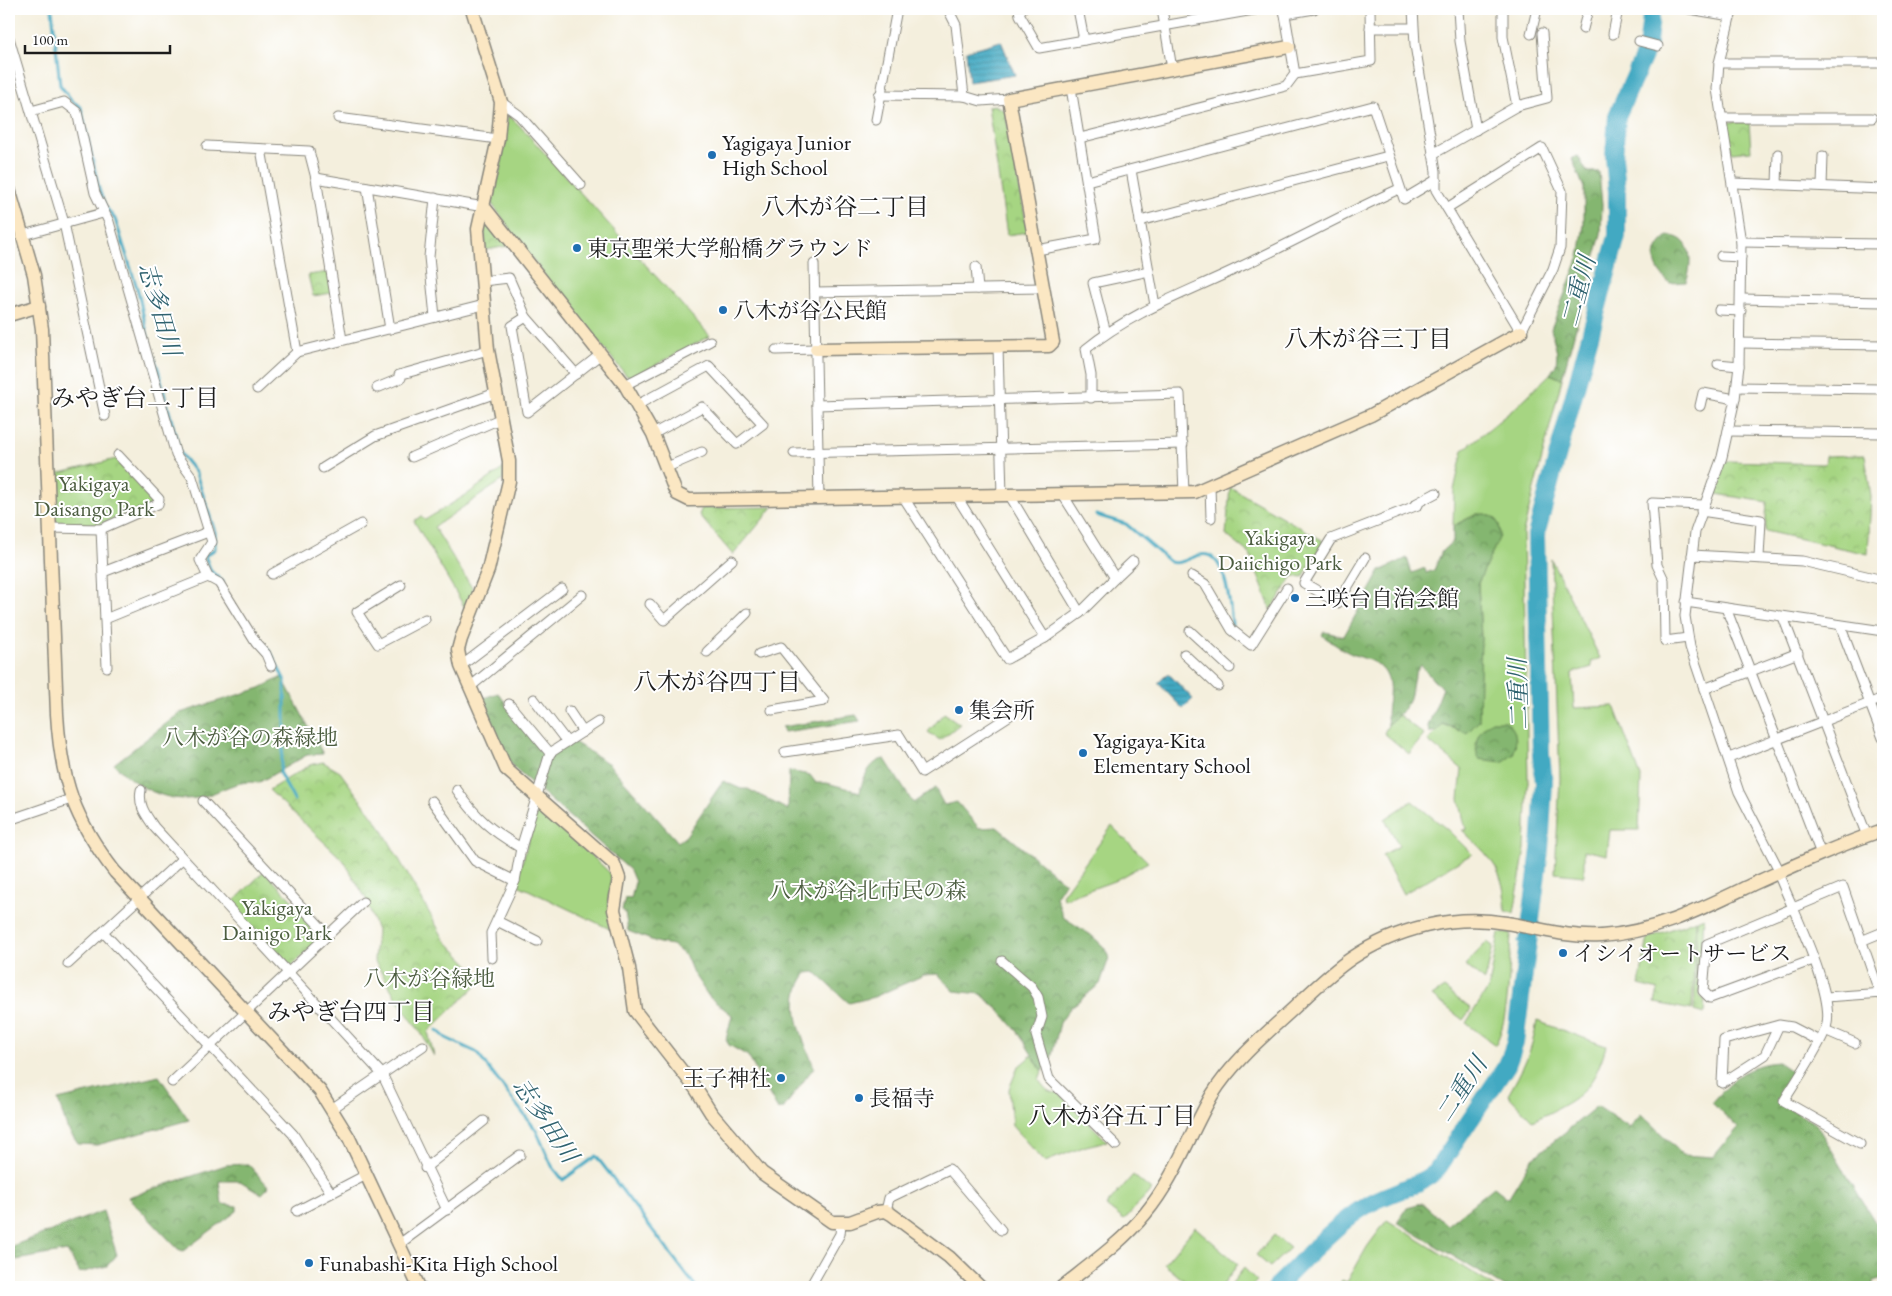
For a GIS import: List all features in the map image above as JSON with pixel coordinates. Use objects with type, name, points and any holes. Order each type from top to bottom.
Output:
[{"type":"street","points":[[472,9],[501,102],[498,139],[478,229],[488,350],[510,461],[508,487],[488,570],[458,650],[461,666],[501,761],[506,768],[614,864],[618,871],[614,910],[629,968],[635,1011],[642,1022],[672,1056],[711,1113],[756,1168],[832,1222],[841,1224],[886,1211]]},
{"type":"street","points":[[876,120],[879,95],[897,9]]},
{"type":"street","points":[[948,9],[956,25],[964,96]]},
{"type":"street","points":[[1022,9],[1019,9],[1020,15],[1039,48],[1259,9]]},
{"type":"street","points":[[1078,9],[1084,40]]},
{"type":"street","points":[[1162,9],[1172,69]]},
{"type":"street","points":[[1080,138],[1286,86],[1294,74],[1285,11],[1314,9]]},
{"type":"street","points":[[1294,74],[1371,61],[1370,9]]},
{"type":"street","points":[[1413,9],[1413,28],[1433,154],[1436,190],[1521,332]]},
{"type":"street","points":[[1458,9],[1460,41],[1476,130]]},
{"type":"street","points":[[1503,9],[1503,37],[1517,106]]},
{"type":"street","points":[[1531,34],[1537,9]]},
{"type":"street","points":[[1583,29],[1588,9]]},
{"type":"street","points":[[1612,34],[1618,9]]},
{"type":"street","points":[[1689,9],[1731,12],[1719,62],[1718,90],[1721,118],[1734,183],[1741,242],[1742,299],[1736,399],[1722,457],[1702,508],[1695,532],[1685,616],[1688,638],[1739,792],[1779,872],[1813,960],[1829,1010],[1825,1030],[1784,1101],[1860,1144]]},
{"type":"street","points":[[1370,28],[1413,28]]},
{"type":"street","points":[[1433,154],[1517,106],[1547,98],[1542,33]]},
{"type":"street","points":[[1639,41],[1658,46]]},
{"type":"street","points":[[10,44],[32,111],[64,224],[105,416]]},
{"type":"street","points":[[879,95],[964,96],[981,101],[1009,99],[1289,47]]},
{"type":"street","points":[[1719,62],[1883,63]]},
{"type":"street","points":[[1037,250],[1096,239],[1071,88]]},
{"type":"street","points":[[776,350],[1048,346],[1053,342],[1009,99]]},
{"type":"street","points":[[32,111],[64,102],[77,112],[95,193],[110,222],[176,455],[192,477],[212,542],[200,560],[208,577],[219,583],[256,643],[266,654],[271,666]]},
{"type":"street","points":[[501,102],[518,115],[581,185]]},
{"type":"street","points":[[1087,181],[1372,106],[1404,199],[1436,180]]},
{"type":"street","points":[[338,118],[498,139]]},
{"type":"street","points":[[1721,118],[1872,118]]},
{"type":"street","points":[[207,146],[309,151],[316,178],[342,340]]},
{"type":"street","points":[[316,178],[484,207],[625,385],[653,434],[677,494],[689,500],[1195,492],[1371,415],[1521,332],[1553,269],[1560,248],[1562,191],[1542,148],[1447,208]]},
{"type":"street","points":[[262,149],[297,352]]},
{"type":"street","points":[[1777,185],[1778,154]]},
{"type":"street","points":[[1140,221],[1388,156]]},
{"type":"street","points":[[1822,186],[1823,156]]},
{"type":"street","points":[[1131,170],[1156,305]]},
{"type":"street","points":[[1734,183],[1883,189]]},
{"type":"street","points":[[367,187],[390,328]]},
{"type":"street","points":[[9,189],[23,235],[39,306],[48,431],[49,528],[59,746],[71,799],[98,851],[307,1074],[333,1108],[418,1287]]},
{"type":"street","points":[[1090,398],[1091,375],[1086,349],[1106,333],[1156,305],[1256,260],[1399,189]]},
{"type":"street","points":[[434,198],[428,257],[435,317]]},
{"type":"street","points":[[23,235],[104,212]]},
{"type":"street","points":[[1741,242],[1883,244]]},
{"type":"street","points":[[1721,256],[1741,257]]},
{"type":"street","points":[[814,264],[819,499]]},
{"type":"street","points":[[976,267],[978,289]]},
{"type":"street","points":[[1106,333],[1094,283],[1149,271]]},
{"type":"street","points":[[483,281],[509,278],[526,317],[576,374]]},
{"type":"street","points":[[815,292],[1043,288]]},
{"type":"street","points":[[1742,299],[1883,302]]},
{"type":"street","points":[[257,389],[297,352],[484,305]]},
{"type":"street","points":[[9,315],[39,306]]},
{"type":"street","points":[[1719,310],[1741,310]]},
{"type":"street","points":[[526,317],[512,326],[528,412],[600,354]]},
{"type":"street","points":[[625,385],[710,341]]},
{"type":"street","points":[[1740,343],[1883,345]]},
{"type":"street","points":[[998,347],[1001,448],[1006,496],[1080,613]]},
{"type":"street","points":[[377,388],[401,378],[399,375],[488,350]]},
{"type":"street","points":[[1718,364],[1739,366]]},
{"type":"street","points":[[637,405],[710,366],[763,424],[736,444],[702,407],[653,434]]},
{"type":"street","points":[[1737,387],[1883,389]]},
{"type":"street","points":[[323,468],[376,436],[496,393]]},
{"type":"street","points":[[1700,406],[1703,393],[1736,399]]},
{"type":"street","points":[[817,405],[1180,394],[1184,493]]},
{"type":"street","points":[[412,457],[502,418]]},
{"type":"street","points":[[1728,431],[1883,433]]},
{"type":"street","points":[[794,453],[1183,444]]},
{"type":"street","points":[[666,468],[702,452]]},
{"type":"street","points":[[49,528],[101,529],[158,504],[159,499],[118,454]]},
{"type":"street","points":[[1210,486],[1211,518]]},
{"type":"street","points":[[1365,558],[1338,603],[1304,583],[1331,538],[1418,504],[1436,493]]},
{"type":"street","points":[[1062,495],[1115,578]]},
{"type":"street","points":[[957,497],[1045,638]]},
{"type":"street","points":[[904,498],[1007,659],[1045,638],[1080,613],[1133,561]]},
{"type":"street","points":[[1688,638],[1665,642],[1664,580],[1657,565],[1652,502],[1702,508],[1762,520],[1759,557]]},
{"type":"street","points":[[272,574],[361,524]]},
{"type":"street","points":[[101,529],[107,667]]},
{"type":"street","points":[[103,572],[208,532]]},
{"type":"street","points":[[1692,555],[1759,557],[1802,561],[1883,580]]},
{"type":"street","points":[[650,604],[664,620],[732,560]]},
{"type":"street","points":[[1192,576],[1205,584],[1232,630],[1250,644],[1286,588]]},
{"type":"street","points":[[105,619],[208,577]]},
{"type":"street","points":[[401,584],[357,612],[378,644],[426,619]]},
{"type":"street","points":[[461,666],[562,589]]},
{"type":"street","points":[[470,687],[582,595]]},
{"type":"street","points":[[1686,602],[1883,630]]},
{"type":"street","points":[[1726,608],[1752,671],[1776,739],[1821,854]]},
{"type":"street","points":[[707,652],[747,613]]},
{"type":"street","points":[[1783,617],[1867,836]]},
{"type":"street","points":[[1840,625],[1883,738]]},
{"type":"street","points":[[1190,631],[1230,668]]},
{"type":"street","points":[[759,654],[781,647],[824,701],[772,710]]},
{"type":"street","points":[[1704,689],[1798,653]]},
{"type":"street","points":[[1184,654],[1218,686]]},
{"type":"street","points":[[1729,758],[1883,698]]},
{"type":"street","points":[[534,699],[567,742]]},
{"type":"street","points":[[509,704],[550,753]]},
{"type":"street","points":[[569,711],[583,732]]},
{"type":"street","points":[[785,752],[899,735],[922,772],[1012,714]]},
{"type":"street","points":[[492,958],[490,940],[515,881],[522,848],[550,753],[598,722]]},
{"type":"street","points":[[141,790],[139,800],[141,808],[154,827],[290,972],[382,1074],[425,1168],[447,1210]]},
{"type":"street","points":[[457,790],[473,814],[494,832],[522,848]]},
{"type":"street","points":[[9,820],[71,799]]},
{"type":"street","points":[[203,801],[328,934]]},
{"type":"street","points":[[432,801],[475,861],[515,881]]},
{"type":"street","points":[[1062,1287],[1115,1245],[1144,1214],[1175,1170],[1193,1130],[1224,1079],[1272,1028],[1337,969],[1367,949],[1425,926],[1458,921],[1482,920],[1543,931],[1597,937],[1641,932],[1679,919],[1779,872],[1883,830]]},
{"type":"street","points":[[68,964],[182,859]]},
{"type":"street","points":[[1813,960],[1710,998],[1703,991],[1706,944],[1842,887],[1882,994],[1826,997]]},
{"type":"street","points":[[172,1082],[363,902]]},
{"type":"street","points":[[497,922],[537,941]]},
{"type":"street","points":[[103,932],[293,1134],[331,1192]]},
{"type":"street","points":[[1861,941],[1883,932]]},
{"type":"street","points":[[1002,961],[1032,987],[1038,997],[1042,1017],[1036,1035],[1049,1079],[1116,1145]]},
{"type":"street","points":[[1779,1025],[1765,1055],[1722,1082],[1724,1040],[1779,1025],[1792,1027],[1819,1041]]},
{"type":"street","points":[[1825,1030],[1855,1043]]},
{"type":"street","points":[[333,1108],[423,1046]]},
{"type":"street","points":[[425,1168],[484,1121]]},
{"type":"street","points":[[398,1245],[520,1155]]},
{"type":"street","points":[[886,1211],[889,1198],[949,1169],[1001,1230]]},
{"type":"street","points":[[297,1211],[366,1175]]},
{"type":"street","points":[[886,1211],[942,1251],[980,1287]]},
{"type":"street","points":[[810,1287],[840,1234],[841,1224]]},
{"type":"green space","points":[[995,105],[1005,111],[1028,232],[1007,235],[988,106]]},
{"type":"green space","name":"東京聖栄大学船橋グラウンド","points":[[508,115],[710,336],[633,377],[626,375],[557,292],[492,204],[501,167]]},
{"type":"green space","points":[[1729,122],[1749,122],[1751,151],[1732,153],[1726,126]]},
{"type":"green space","points":[[1578,156],[1587,172],[1599,172],[1602,204],[1601,234],[1562,379],[1550,374],[1556,365],[1557,353],[1551,329],[1579,257],[1584,224],[1584,188],[1572,158]]},
{"type":"green space","points":[[491,223],[508,246],[486,250],[484,225]]},
{"type":"green space","points":[[1668,236],[1676,237],[1687,246],[1690,267],[1686,282],[1670,283],[1656,266],[1655,260],[1658,247]]},
{"type":"green space","points":[[329,272],[332,293],[313,296],[308,275]]},
{"type":"green space","points":[[1550,374],[1562,379],[1523,533],[1528,782],[1525,849],[1514,913],[1505,912],[1503,885],[1494,865],[1481,848],[1462,830],[1466,830],[1459,799],[1462,769],[1428,741],[1443,724],[1460,731],[1481,638],[1478,583],[1499,536],[1499,525],[1494,518],[1477,514],[1453,526],[1454,490],[1463,450],[1516,407]]},
{"type":"green space","points":[[1865,455],[1871,497],[1868,554],[1765,531],[1767,502],[1710,493],[1722,464],[1727,461],[1825,464],[1826,456]]},
{"type":"green space","name":"Yakigaya Daisango Park","points":[[116,459],[154,498],[154,504],[97,525],[59,525],[55,522],[53,478],[57,474]]},
{"type":"green space","points":[[504,468],[503,480],[434,527],[474,591],[465,608],[414,521],[421,516],[425,520],[469,493]]},
{"type":"green space","name":"Yakigaya Daiichigo Park","points":[[1230,487],[1322,540],[1323,543],[1303,577],[1293,576],[1271,610],[1250,554],[1226,535]]},
{"type":"green space","points":[[773,507],[733,555],[699,515],[702,508]]},
{"type":"green space","points":[[1477,514],[1486,514],[1495,518],[1499,525],[1500,536],[1478,583],[1481,638],[1479,721],[1467,733],[1443,724],[1435,732],[1429,732],[1428,726],[1443,688],[1434,681],[1421,665],[1414,676],[1408,703],[1388,725],[1389,683],[1384,670],[1369,660],[1344,650],[1322,635],[1324,632],[1344,636],[1380,571],[1407,558],[1412,573],[1425,568],[1426,573],[1434,570],[1442,551],[1453,541],[1453,526]]},
{"type":"green space","points":[[1551,559],[1600,658],[1591,662],[1592,667],[1572,673],[1574,708],[1614,706],[1641,777],[1639,830],[1610,830],[1607,855],[1584,850],[1584,876],[1555,873],[1560,779]]},
{"type":"green space","name":"八木が谷の森緑地","points":[[282,677],[323,754],[307,755],[258,783],[240,783],[198,798],[184,799],[171,798],[146,789],[134,782],[114,764],[180,713],[260,688]]},
{"type":"green space","name":"八木が谷北市民の森","points":[[498,693],[544,752],[574,742],[609,764],[678,842],[686,836],[723,781],[741,789],[748,789],[788,810],[789,771],[810,775],[816,783],[827,783],[860,792],[871,767],[880,760],[885,759],[913,803],[935,788],[944,805],[957,802],[979,828],[997,827],[1065,883],[1056,897],[1063,917],[1091,935],[1104,947],[1109,958],[1100,984],[1070,1008],[1060,1023],[1051,1059],[1042,1071],[1018,1032],[1000,1011],[981,994],[954,991],[938,974],[924,975],[874,997],[849,1003],[815,972],[807,973],[800,984],[796,1007],[801,1032],[814,1067],[783,1109],[778,1110],[748,1056],[729,1045],[726,1040],[732,1015],[709,997],[693,973],[686,956],[672,945],[659,943],[628,931],[625,912],[622,910],[625,898],[631,899],[635,882],[630,870],[514,768],[508,759],[481,699]]},
{"type":"green space","points":[[944,713],[960,724],[940,740],[928,732]]},
{"type":"green space","points":[[856,715],[860,721],[784,732],[782,727]]},
{"type":"green space","points":[[1399,715],[1424,735],[1409,754],[1384,733],[1388,725]]},
{"type":"green space","points":[[1492,721],[1506,721],[1515,732],[1516,741],[1513,755],[1502,762],[1479,759],[1477,753],[1476,742],[1478,737],[1483,728]]},
{"type":"green space","name":"八木が谷緑地","points":[[323,762],[340,772],[382,829],[444,939],[483,979],[428,1032],[434,1056],[374,960],[377,931],[365,897],[344,861],[269,790],[310,765]]},
{"type":"green space","points":[[1412,801],[1448,830],[1472,854],[1403,894],[1382,855],[1399,846],[1385,819]]},
{"type":"green space","points":[[543,810],[610,873],[611,881],[608,901],[612,930],[516,884],[536,814]]},
{"type":"green space","points":[[1112,826],[1148,862],[1114,881],[1064,899],[1062,895]]},
{"type":"green space","name":"Yakigaya Dainigo Park","points":[[264,871],[322,932],[322,937],[292,966],[287,964],[230,905]]},
{"type":"green space","points":[[1704,917],[1699,995],[1705,1000],[1704,1014],[1694,1011],[1697,920]]},
{"type":"green space","points":[[1696,920],[1692,1010],[1655,1003],[1658,990],[1639,985],[1648,938]]},
{"type":"green space","points":[[1499,933],[1511,934],[1504,1021],[1495,1045],[1466,1023],[1489,987]]},
{"type":"green space","points":[[1487,942],[1493,946],[1485,981],[1465,965]]},
{"type":"green space","points":[[1444,988],[1471,1009],[1463,1020],[1432,996]]},
{"type":"green space","points":[[1537,1021],[1606,1046],[1595,1075],[1580,1094],[1561,1107],[1533,1121],[1508,1095],[1526,1060],[1533,1041]]},
{"type":"green space","points":[[1032,1055],[1042,1071],[1039,1080],[1043,1086],[1049,1091],[1059,1093],[1107,1141],[1086,1146],[1045,1162],[1012,1126],[1009,1089],[1018,1067]]},
{"type":"green space","points":[[1778,1062],[1795,1074],[1779,1103],[1816,1124],[1878,1227],[1883,1227],[1883,1278],[1873,1281],[1873,1287],[1504,1287],[1397,1222],[1407,1207],[1422,1203],[1447,1225],[1494,1187],[1508,1198],[1532,1159],[1597,1106],[1630,1128],[1641,1114],[1683,1155],[1713,1157],[1738,1128],[1712,1103],[1734,1080],[1749,1070],[1767,1063]]},
{"type":"green space","points":[[159,1076],[189,1120],[97,1145],[78,1144],[67,1128],[58,1100]]},
{"type":"green space","points":[[248,1164],[269,1187],[262,1194],[240,1181],[219,1181],[222,1204],[237,1206],[237,1211],[183,1251],[178,1249],[128,1197],[226,1165]]},
{"type":"green space","points":[[1133,1175],[1151,1190],[1124,1220],[1106,1206]]},
{"type":"green space","points":[[103,1211],[117,1255],[107,1266],[80,1273],[67,1251],[16,1260],[12,1246]]},
{"type":"green space","points":[[1387,1220],[1495,1287],[1338,1287],[1342,1280],[1347,1282],[1367,1247]]},
{"type":"green space","points":[[1195,1227],[1238,1264],[1221,1287],[1192,1287],[1164,1264]]},
{"type":"green space","points":[[1274,1235],[1290,1248],[1270,1267],[1256,1255]]},
{"type":"green space","points":[[1244,1268],[1257,1281],[1251,1287],[1229,1287]]},
{"type":"water","points":[[1001,41],[1015,75],[969,82],[966,51]]},
{"type":"water","points":[[1168,673],[1193,699],[1183,709],[1158,683]]},
{"type":"waterway","name":"志多田川","points":[[52,9],[60,85],[72,101],[81,107],[99,189],[105,206],[115,219],[138,291],[151,351],[158,368],[180,453],[196,473],[215,532],[215,549],[205,556],[211,571],[223,582]]},
{"type":"waterway","name":"二重川","points":[[1276,1287],[1329,1234],[1352,1215],[1373,1202],[1419,1182],[1436,1171],[1507,1065],[1515,1043],[1540,850],[1544,782],[1541,755],[1536,535],[1617,236],[1617,191],[1614,157],[1617,116],[1647,49],[1652,9]]},
{"type":"waterway","points":[[1096,515],[1126,524],[1170,562],[1182,562],[1200,555],[1209,556],[1216,561],[1225,581],[1232,624]]},
{"type":"waterway","name":"志多田川","points":[[261,642],[271,653],[285,681],[285,731],[280,774],[294,800]]},
{"type":"waterway","points":[[1519,941],[1529,942]]},
{"type":"waterway","name":"志多田川","points":[[437,1030],[446,1038],[476,1052],[536,1130],[552,1166],[563,1180],[596,1156],[696,1287]]},
{"type":"place","name":"Yagigaya Junior High School","points":[[712,155]]},
{"type":"place","name":"東京聖栄大学船橋グラウンド","points":[[577,248]]},
{"type":"place","name":"八木が谷公民館","points":[[723,310]]},
{"type":"place","name":"三咲台自治会館","points":[[1295,598]]},
{"type":"place","name":"集会所","points":[[959,710]]},
{"type":"place","name":"Yagigaya-Kita Elementary School","points":[[1083,753]]},
{"type":"place","name":"イシイオートサービス","points":[[1563,953]]},
{"type":"place","name":"王子神社","points":[[781,1078]]},
{"type":"place","name":"長福寺","points":[[859,1098]]},
{"type":"place","name":"Funabashi-Kita High School","points":[[309,1263]]},
{"type":"district","name":"八木が谷二丁目","points":[[845,206]]},
{"type":"district","name":"八木が谷三丁目","points":[[1368,338]]},
{"type":"district","name":"みやぎ台二丁目","points":[[135,397]]},
{"type":"district","name":"八木が谷四丁目","points":[[717,681]]},
{"type":"district","name":"みやぎ台四丁目","points":[[351,1011]]},
{"type":"district","name":"八木が谷五丁目","points":[[1112,1115]]}]
